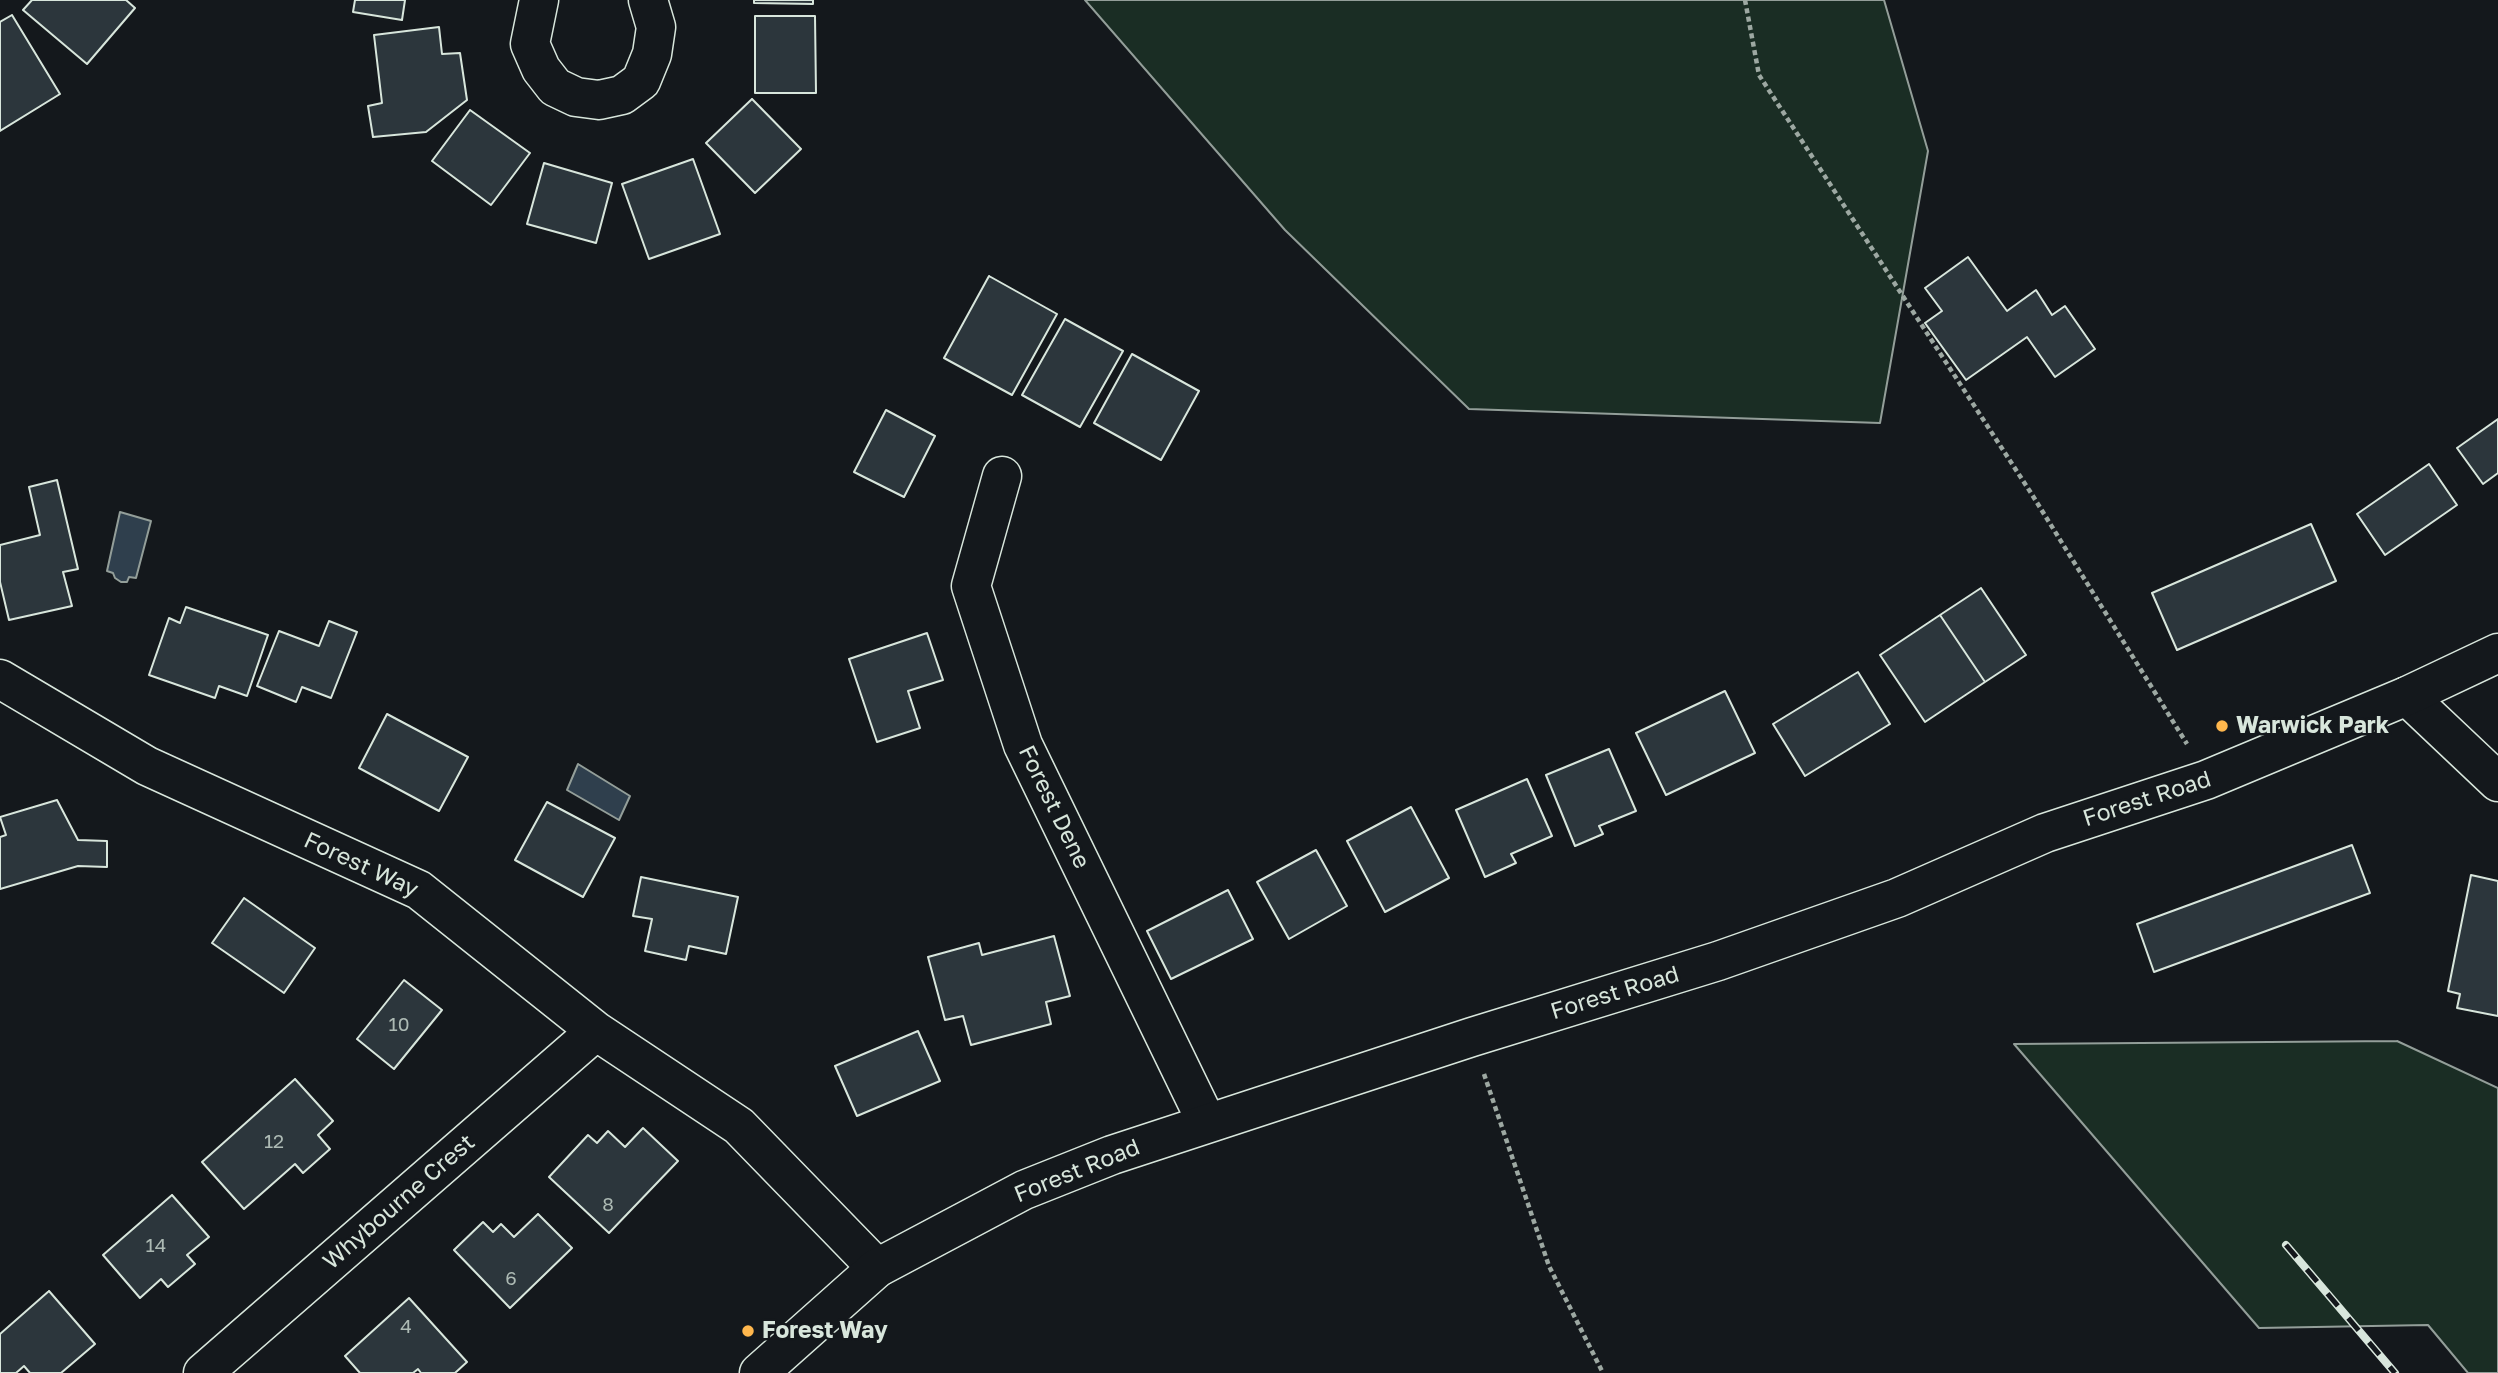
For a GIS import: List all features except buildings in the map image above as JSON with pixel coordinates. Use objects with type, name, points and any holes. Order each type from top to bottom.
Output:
[{"type":"street","points":[[539,0],[530,44],[541,69],[555,87],[576,97],[599,100],[622,95],[641,81],[652,54],[656,27],[648,0]]},
{"type":"street","name":"Forest Dene","points":[[1002,475],[971,586],[1023,745],[1207,1123]]},
{"type":"street","name":"Forest Road","points":[[759,1373],[877,1268],[1024,1190],[1112,1155],[1207,1123],[1744,952],[1897,898],[2045,832],[2206,780],[2407,696],[2498,653]]},
{"type":"street","name":"Forest Way","points":[[0,679],[147,766],[419,890],[596,1031],[739,1126],[877,1268]]},
{"type":"street","points":[[2407,696],[2498,782]]},
{"type":"street","name":"Whybourne Crest","points":[[203,1373],[596,1031]]},
{"type":"path","points":[[1745,0],[1759,75],[2031,493],[2181,733],[2206,780]]},
{"type":"path","points":[[1472,1037],[1549,1266],[1604,1373]]},
{"type":"green space","points":[[1085,0],[1884,0],[1928,151],[1880,423],[1469,409],[1285,230]]},
{"type":"green space","points":[[2397,1041],[2498,1088],[2498,1373],[2468,1373],[2428,1325],[2259,1328],[2014,1044]]},
{"type":"water","points":[[120,512],[151,521],[136,578],[129,577],[127,582],[121,582],[113,573],[107,571]]},
{"type":"water","points":[[578,764],[630,796],[619,820],[567,790]]},
{"type":"railway","points":[[2286,1245],[2395,1373]]},
{"type":"place","name":"Warwick Park","points":[[2222,726]]},
{"type":"place","name":"Forest Way","points":[[748,1331]]}]
